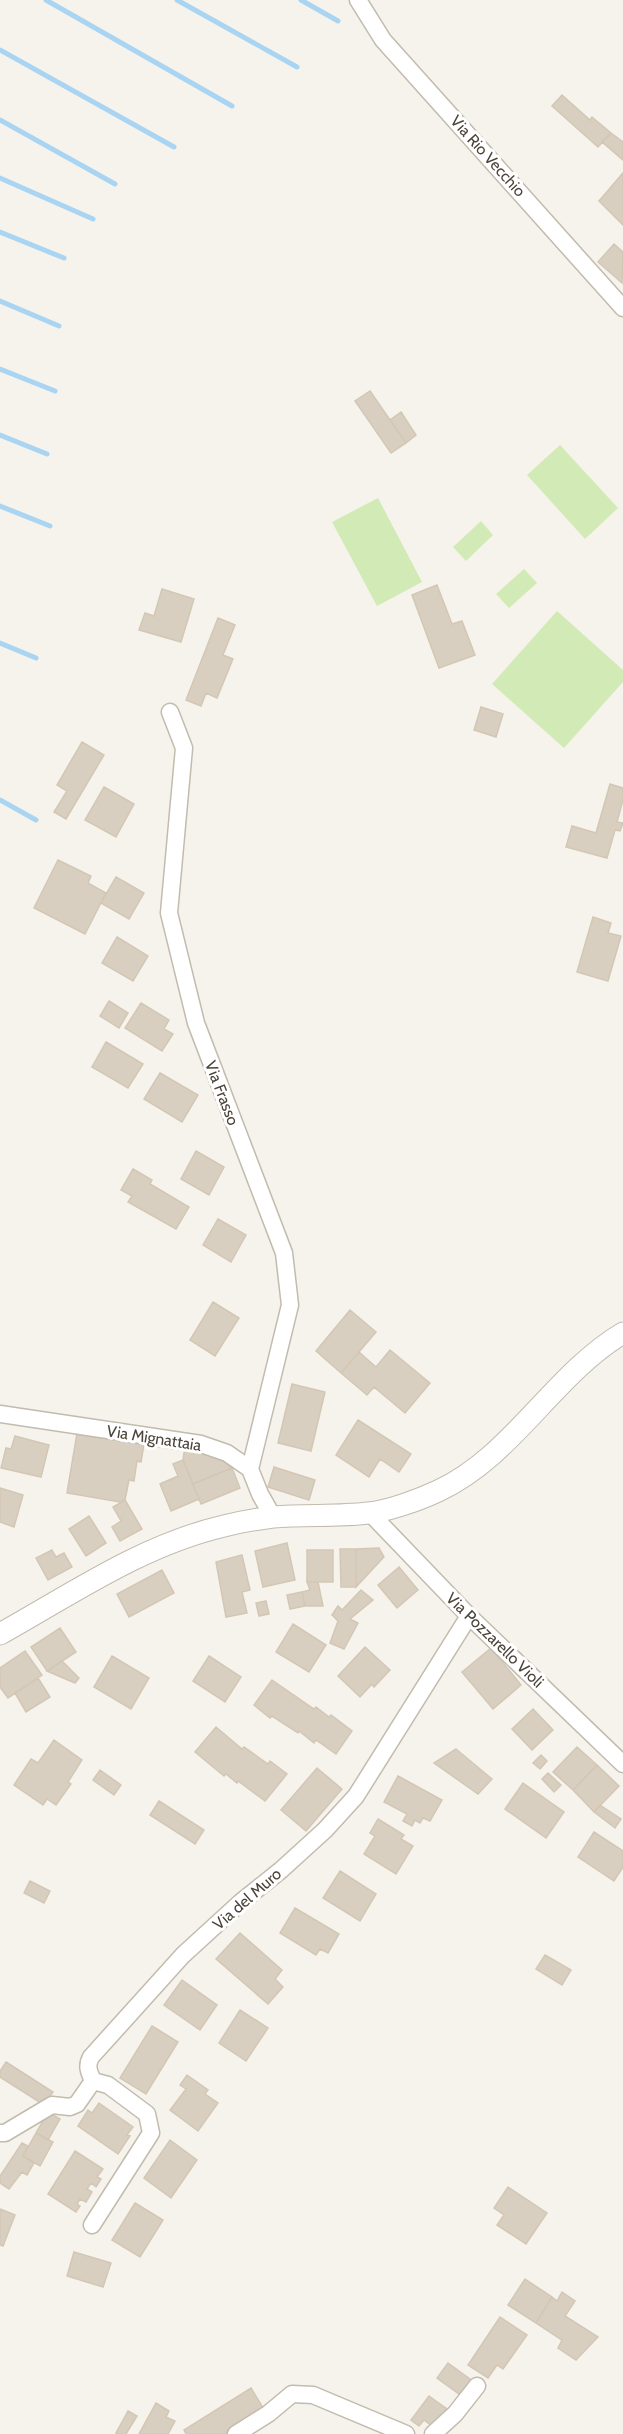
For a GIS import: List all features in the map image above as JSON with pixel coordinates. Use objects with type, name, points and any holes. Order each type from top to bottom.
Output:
[{"type":"street","name":"Via Rio Vecchio","points":[[358,0],[383,40],[623,308]]},
{"type":"street","name":"Via Frasso","points":[[170,712],[184,748],[169,913],[195,1023],[284,1253],[290,1305],[250,1469]]},
{"type":"street","points":[[0,1634],[140,1556],[185,1537],[224,1526],[273,1517],[370,1513],[437,1491],[463,1476],[497,1450],[601,1346],[623,1333]]},
{"type":"street","name":"Via Mignattaia","points":[[0,1414],[201,1443],[227,1453],[250,1469]]},
{"type":"street","points":[[250,1469],[273,1517]]},
{"type":"street","name":"Via Pozzarello Violi","points":[[370,1513],[469,1616],[623,1764]]},
{"type":"street","name":"Via del Muro","points":[[93,2081],[88,2071],[88,2062],[91,2057],[183,1955],[241,1902],[281,1870],[356,1796],[469,1616]]},
{"type":"street","points":[[0,2133],[5,2133],[52,2105],[70,2107],[77,2104],[93,2081],[108,2085],[147,2114],[151,2133],[92,2224]]},
{"type":"street","points":[[433,2434],[455,2414],[477,2386]]},
{"type":"street","points":[[236,2434],[268,2414],[292,2394],[313,2395],[406,2434]]},
{"type":"green space","points":[[560,445],[618,508],[585,539],[527,475]]},
{"type":"green space","points":[[378,498],[422,582],[377,606],[332,522]]},
{"type":"green space","points":[[481,521],[493,535],[466,561],[453,547]]},
{"type":"green space","points":[[524,569],[537,583],[509,608],[496,594]]},
{"type":"green space","points":[[557,611],[623,670],[623,682],[564,748],[492,684]]},
{"type":"building","points":[[562,95],[590,120],[592,117],[611,133],[598,147],[552,106]]},
{"type":"building","points":[[611,133],[623,142],[623,160],[602,142]]},
{"type":"building","points":[[623,173],[623,225],[599,201]]},
{"type":"building","points":[[614,244],[623,252],[622,283],[598,262]]},
{"type":"building","points":[[370,391],[406,443],[391,453],[355,401]]},
{"type":"building","points":[[401,412],[416,435],[406,443],[390,420]]},
{"type":"building","points":[[437,585],[452,624],[462,621],[475,655],[439,668],[412,595]]},
{"type":"building","points":[[162,589],[194,599],[181,642],[139,630],[145,613],[154,616]]},
{"type":"building","points":[[218,618],[235,625],[223,655],[233,659],[217,698],[206,693],[201,706],[186,700]]},
{"type":"building","points":[[481,707],[503,714],[496,737],[474,730]]},
{"type":"building","points":[[82,742],[104,755],[66,819],[54,812],[67,791],[57,785]]},
{"type":"building","points":[[610,784],[623,788],[623,800],[617,822],[623,823],[620,831],[615,830],[607,858],[566,847],[572,826],[596,833]]},
{"type":"building","points":[[104,787],[134,804],[116,837],[85,820]]},
{"type":"building","points":[[58,860],[91,876],[88,883],[106,893],[85,934],[34,908]]},
{"type":"building","points":[[116,877],[144,893],[129,919],[101,903]]},
{"type":"building","points":[[593,917],[611,923],[608,933],[621,936],[608,981],[577,972]]},
{"type":"building","points":[[117,937],[148,956],[133,981],[102,963]]},
{"type":"building","points":[[109,1001],[128,1013],[119,1028],[100,1016]]},
{"type":"building","points":[[141,1003],[169,1020],[164,1029],[173,1034],[162,1051],[125,1028]]},
{"type":"building","points":[[106,1042],[143,1064],[128,1088],[92,1067]]},
{"type":"building","points":[[160,1073],[198,1095],[182,1122],[144,1099]]},
{"type":"building","points":[[196,1151],[224,1167],[209,1195],[181,1179]]},
{"type":"building","points":[[133,1169],[152,1180],[150,1184],[189,1207],[176,1229],[128,1202],[132,1196],[121,1190]]},
{"type":"building","points":[[218,1219],[246,1235],[231,1262],[203,1245]]},
{"type":"building","points":[[213,1302],[239,1318],[215,1356],[190,1340]]},
{"type":"building","points":[[350,1310],[376,1332],[341,1373],[316,1351]]},
{"type":"building","points":[[390,1350],[430,1383],[405,1413],[374,1387],[367,1395],[341,1373],[359,1352],[376,1367]]},
{"type":"building","points":[[292,1384],[325,1392],[311,1451],[278,1443]]},
{"type":"building","points":[[358,1420],[411,1454],[399,1472],[380,1459],[369,1477],[336,1455]]},
{"type":"building","points":[[77,1433],[144,1444],[141,1462],[137,1461],[134,1481],[129,1480],[125,1500],[120,1502],[67,1493]]},
{"type":"building","points":[[15,1436],[49,1445],[41,1477],[1,1468],[6,1448],[11,1449]]},
{"type":"building","points":[[185,1447],[213,1453],[232,1468],[193,1484],[183,1460]]},
{"type":"building","points":[[183,1460],[199,1499],[171,1511],[160,1484],[178,1476],[173,1464]]},
{"type":"building","points":[[274,1467],[315,1480],[309,1500],[268,1487]]},
{"type":"building","points":[[232,1468],[240,1488],[201,1504],[193,1484]]},
{"type":"building","points":[[0,1488],[23,1495],[14,1527],[0,1522]]},
{"type":"building","points":[[125,1500],[142,1529],[120,1541],[112,1527],[121,1521],[113,1507]]},
{"type":"building","points":[[89,1516],[106,1543],[86,1556],[69,1529]]},
{"type":"building","points":[[287,1543],[295,1580],[263,1587],[255,1551]]},
{"type":"building","points":[[379,1548],[384,1557],[356,1587],[356,1549]]},
{"type":"building","points":[[340,1549],[356,1549],[356,1587],[341,1587]]},
{"type":"building","points":[[52,1550],[56,1557],[64,1553],[72,1567],[48,1580],[36,1558]]},
{"type":"building","points":[[307,1550],[333,1550],[333,1582],[307,1582]]},
{"type":"building","points":[[242,1555],[250,1590],[242,1592],[247,1613],[226,1617],[216,1562]]},
{"type":"building","points":[[399,1567],[418,1590],[397,1608],[378,1585]]},
{"type":"building","points":[[162,1570],[174,1593],[129,1617],[117,1594]]},
{"type":"building","points":[[307,1582],[318,1582],[323,1606],[305,1606],[302,1592],[310,1590]]},
{"type":"building","points":[[361,1590],[373,1600],[350,1619],[358,1623],[344,1649],[330,1643],[338,1621],[332,1615],[338,1606],[342,1610]]},
{"type":"building","points":[[302,1592],[305,1606],[290,1609],[287,1595]]},
{"type":"building","points":[[266,1601],[269,1614],[259,1616],[256,1603]]},
{"type":"building","points":[[293,1624],[326,1645],[309,1672],[276,1652]]},
{"type":"building","points":[[60,1628],[76,1652],[47,1671],[31,1647]]},
{"type":"building","points":[[365,1647],[390,1670],[374,1687],[372,1684],[360,1697],[338,1676]]},
{"type":"building","points":[[491,1648],[521,1685],[493,1709],[462,1672]]},
{"type":"building","points":[[25,1651],[42,1675],[8,1698],[0,1687],[0,1668]]},
{"type":"building","points":[[112,1656],[149,1678],[131,1709],[94,1687]]},
{"type":"building","points":[[209,1656],[241,1677],[225,1702],[193,1681]]},
{"type":"building","points":[[62,1661],[79,1678],[75,1683],[47,1671]]},
{"type":"building","points":[[38,1678],[50,1697],[26,1712],[15,1693]]},
{"type":"building","points":[[272,1680],[314,1709],[316,1707],[329,1717],[331,1715],[352,1731],[336,1754],[316,1740],[314,1743],[299,1731],[298,1733],[272,1716],[270,1718],[254,1705]]},
{"type":"building","points":[[533,1709],[553,1730],[532,1750],[512,1729]]},
{"type":"building","points":[[216,1727],[242,1749],[244,1747],[268,1764],[270,1761],[287,1774],[265,1801],[238,1781],[237,1783],[226,1774],[224,1776],[195,1752]]},
{"type":"building","points":[[54,1740],[82,1760],[68,1782],[71,1784],[56,1805],[47,1799],[43,1805],[14,1785],[31,1759],[38,1763]]},
{"type":"building","points":[[577,1747],[597,1765],[573,1790],[553,1772]]},
{"type":"building","points":[[456,1749],[492,1779],[478,1794],[434,1763]]},
{"type":"building","points":[[541,1755],[547,1761],[540,1769],[533,1763]]},
{"type":"building","points":[[597,1765],[619,1786],[594,1812],[573,1790]]},
{"type":"building","points":[[317,1768],[342,1789],[306,1831],[281,1810]]},
{"type":"building","points":[[100,1770],[121,1785],[114,1795],[93,1780]]},
{"type":"building","points":[[548,1773],[561,1785],[554,1792],[542,1779]]},
{"type":"building","points":[[398,1776],[442,1800],[430,1821],[423,1818],[420,1823],[415,1820],[412,1826],[403,1821],[407,1814],[384,1802]]},
{"type":"building","points":[[523,1783],[564,1812],[546,1838],[505,1809]]},
{"type":"building","points":[[159,1801],[204,1830],[195,1844],[150,1815]]},
{"type":"building","points":[[600,1805],[621,1819],[615,1828],[594,1812]]},
{"type":"building","points":[[378,1819],[404,1835],[401,1839],[413,1846],[396,1874],[364,1854],[375,1836],[370,1833]]},
{"type":"building","points":[[594,1832],[623,1851],[623,1867],[614,1881],[578,1857]]},
{"type":"building","points":[[340,1871],[376,1894],[360,1921],[323,1898]]},
{"type":"building","points":[[30,1881],[50,1891],[44,1903],[24,1893]]},
{"type":"building","points":[[295,1908],[339,1934],[328,1953],[320,1949],[316,1955],[280,1933]]},
{"type":"building","points":[[240,1933],[282,1970],[275,1979],[283,1987],[268,2004],[216,1959]]},
{"type":"building","points":[[545,1955],[571,1970],[562,1985],[536,1969]]},
{"type":"building","points":[[182,1980],[217,2005],[200,2030],[164,2005]]},
{"type":"building","points":[[240,2010],[268,2028],[246,2061],[219,2043]]},
{"type":"building","points":[[152,2026],[178,2042],[146,2094],[120,2078]]},
{"type":"building","points":[[6,2062],[53,2092],[44,2105],[0,2077],[0,2071]]},
{"type":"building","points":[[187,2075],[208,2090],[205,2094],[218,2103],[198,2131],[170,2110],[186,2089],[180,2085]]},
{"type":"building","points":[[99,2103],[133,2127],[118,2154],[78,2126],[88,2110],[92,2113]]},
{"type":"building","points":[[48,2112],[60,2119],[48,2140],[36,2133]]},
{"type":"building","points":[[36,2133],[53,2142],[40,2166],[23,2156]]},
{"type":"building","points":[[170,2140],[197,2160],[171,2198],[144,2178]]},
{"type":"building","points":[[22,2143],[28,2146],[23,2156],[34,2163],[27,2175],[22,2172],[9,2189],[0,2183],[0,2176]]},
{"type":"building","points":[[75,2151],[103,2169],[97,2177],[101,2179],[96,2187],[91,2183],[87,2189],[92,2192],[86,2202],[80,2199],[77,2204],[80,2206],[76,2212],[48,2194]]},
{"type":"building","points":[[508,2187],[547,2213],[526,2244],[497,2225],[504,2215],[494,2208]]},
{"type":"building","points":[[135,2203],[163,2220],[140,2257],[112,2240]]},
{"type":"building","points":[[0,2209],[15,2215],[3,2246],[0,2245]]},
{"type":"building","points":[[74,2252],[111,2263],[103,2287],[67,2276]]},
{"type":"building","points":[[525,2279],[552,2297],[536,2323],[508,2305]]},
{"type":"building","points":[[562,2292],[575,2301],[565,2316],[598,2337],[576,2360],[558,2348],[562,2340],[536,2323],[552,2297],[557,2301]]},
{"type":"building","points":[[500,2317],[527,2335],[503,2369],[497,2365],[488,2378],[468,2365]]},
{"type":"building","points":[[448,2363],[474,2382],[463,2397],[437,2378]]},
{"type":"building","points":[[251,2388],[265,2411],[227,2434],[186,2434],[184,2430]]},
{"type":"building","points":[[429,2396],[447,2409],[433,2427],[424,2420],[419,2426],[411,2420]]},
{"type":"building","points":[[156,2403],[169,2411],[166,2417],[175,2421],[168,2434],[139,2434]]},
{"type":"building","points":[[128,2411],[137,2416],[126,2434],[118,2434],[116,2433]]},
{"type":"waterway","points":[[46,0],[232,106]]},
{"type":"waterway","points":[[177,0],[297,67]]},
{"type":"waterway","points":[[301,0],[338,21]]},
{"type":"waterway","points":[[0,50],[174,147]]},
{"type":"waterway","points":[[0,120],[115,184]]},
{"type":"waterway","points":[[0,178],[93,219]]},
{"type":"waterway","points":[[0,232],[64,258]]},
{"type":"waterway","points":[[0,301],[59,326]]},
{"type":"waterway","points":[[0,369],[55,391]]},
{"type":"waterway","points":[[0,435],[47,454]]},
{"type":"waterway","points":[[0,506],[50,526]]},
{"type":"waterway","points":[[0,643],[36,658]]},
{"type":"waterway","points":[[0,800],[36,820]]}]
